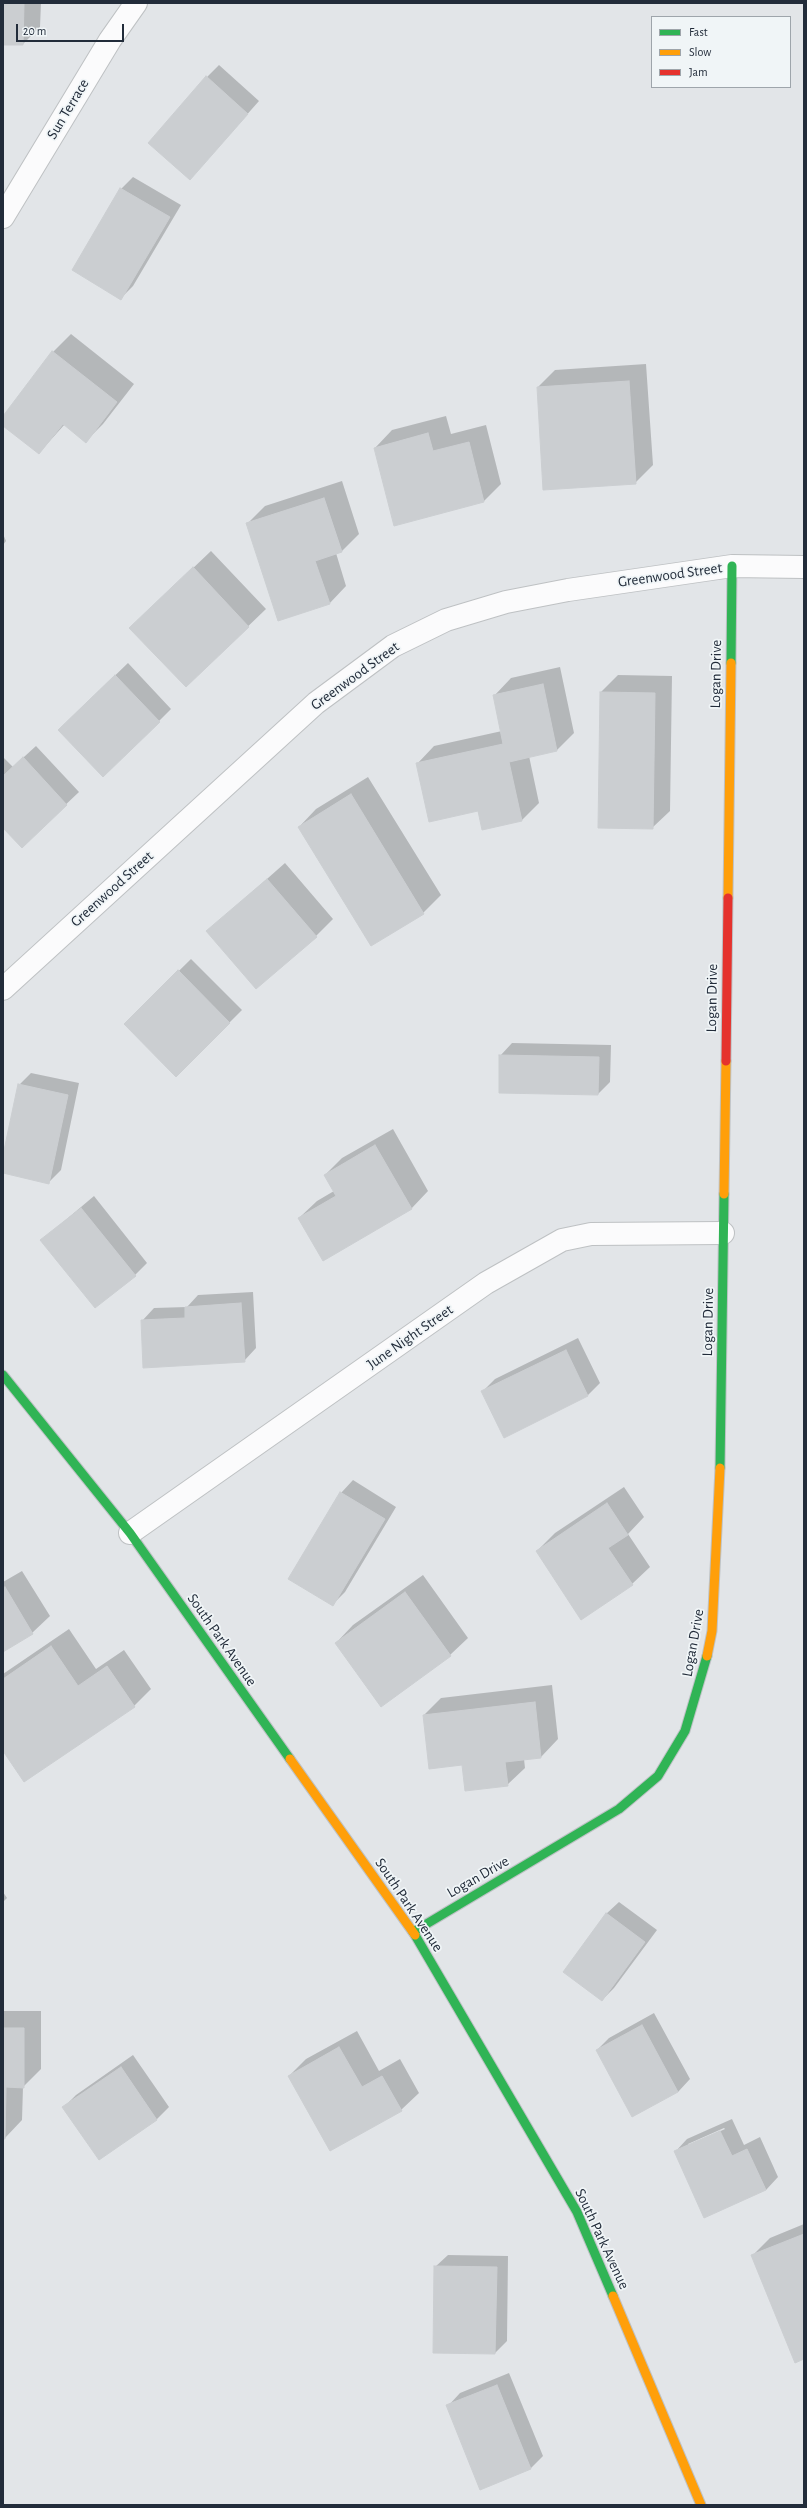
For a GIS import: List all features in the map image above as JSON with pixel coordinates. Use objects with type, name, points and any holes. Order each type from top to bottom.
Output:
[{"type":"street","name":"Sun Terrace","points":[[3,217],[110,40],[136,3]]},
{"type":"street","name":"Greenwood Street","points":[[3,989],[316,703],[393,646],[446,620],[506,602],[568,590],[732,566],[804,567]]},
{"type":"street","name":"Logan Drive","points":[[413,1932],[619,1809],[658,1776],[685,1731],[704,1673],[712,1631],[720,1504],[732,566]]},
{"type":"street","name":"June Night Street","points":[[130,1533],[486,1284],[562,1240],[590,1234],[723,1233]]},
{"type":"street","name":"South Park Avenue","points":[[3,1375],[130,1533],[413,1932],[577,2212],[701,2505]]},
{"type":"building","points":[[3,3],[24,3],[23,45],[3,45]]},
{"type":"building","points":[[206,76],[248,114],[190,180],[148,143]]},
{"type":"building","points":[[120,188],[170,217],[121,300],[72,270]]},
{"type":"building","points":[[52,351],[117,402],[86,443],[63,424],[39,454],[3,426],[3,416]]},
{"type":"building","points":[[629,381],[636,484],[543,490],[537,387]]},
{"type":"building","points":[[428,433],[433,451],[469,442],[484,502],[394,526],[374,448]]},
{"type":"building","points":[[324,498],[342,552],[315,561],[330,604],[278,621],[246,523]]},
{"type":"building","points":[[193,567],[249,627],[186,687],[129,628]]},
{"type":"building","points":[[115,675],[160,722],[103,777],[58,730]]},
{"type":"building","points":[[543,684],[557,751],[509,762],[522,821],[482,830],[478,811],[429,822],[416,763],[503,744],[493,695]]},
{"type":"building","points":[[600,692],[655,693],[653,829],[598,828]]},
{"type":"building","points":[[23,757],[67,805],[22,848],[3,828],[3,776]]},
{"type":"building","points":[[351,794],[424,914],[371,946],[298,827]]},
{"type":"building","points":[[267,879],[317,937],[256,989],[206,931]]},
{"type":"building","points":[[178,970],[230,1023],[176,1077],[124,1024]]},
{"type":"building","points":[[499,1055],[599,1057],[598,1095],[499,1093]]},
{"type":"building","points":[[18,1084],[68,1095],[49,1184],[3,1173],[3,1155]]},
{"type":"building","points":[[375,1145],[412,1209],[323,1261],[298,1218],[336,1196],[324,1175]]},
{"type":"building","points":[[81,1208],[136,1276],[95,1308],[40,1240]]},
{"type":"building","points":[[241,1303],[245,1362],[143,1368],[141,1320],[185,1318],[185,1307]]},
{"type":"building","points":[[566,1350],[588,1396],[504,1438],[481,1391]]},
{"type":"building","points":[[340,1492],[385,1519],[333,1606],[288,1579]]},
{"type":"building","points":[[607,1503],[628,1535],[608,1548],[633,1585],[581,1620],[536,1551]]},
{"type":"building","points":[[5,1587],[33,1634],[3,1652],[3,1588]]},
{"type":"building","points":[[405,1592],[451,1656],[381,1707],[335,1643]]},
{"type":"building","points":[[51,1646],[78,1686],[107,1666],[135,1707],[24,1782],[3,1751],[3,1679]]},
{"type":"building","points":[[535,1702],[541,1758],[505,1762],[508,1786],[465,1791],[462,1765],[429,1769],[423,1715]]},
{"type":"building","points":[[606,1913],[645,1942],[602,2001],[563,1972]]},
{"type":"building","points":[[642,2025],[678,2092],[632,2117],[596,2050]]},
{"type":"building","points":[[3,2028],[24,2028],[24,2088],[6,2087],[5,2139],[3,2139]]},
{"type":"building","points":[[339,2047],[362,2087],[382,2076],[402,2111],[330,2151],[288,2076]]},
{"type":"building","points":[[121,2067],[157,2120],[99,2160],[62,2107]]},
{"type":"building","points":[[720,2131],[732,2156],[747,2149],[766,2190],[704,2218],[674,2151]]},
{"type":"building","points":[[804,2234],[804,2359],[795,2363],[751,2255]]},
{"type":"building","points":[[434,2266],[497,2267],[495,2354],[433,2353]]},
{"type":"building","points":[[497,2385],[531,2469],[480,2490],[446,2405]]},
{"type":"traffic: fast","points":[[731,663],[732,566]]},
{"type":"traffic: fast","points":[[720,1468],[724,1194]]},
{"type":"traffic: fast","points":[[3,1375],[130,1533],[290,1759]]},
{"type":"traffic: fast","points":[[413,1932],[619,1809],[658,1776],[685,1731],[707,1656]]},
{"type":"traffic: fast","points":[[415,1935],[577,2212],[613,2296]]},
{"type":"traffic: slow","points":[[728,898],[731,663]]},
{"type":"traffic: slow","points":[[724,1194],[726,1061]]},
{"type":"traffic: slow","points":[[707,1656],[712,1631],[720,1468]]},
{"type":"traffic: slow","points":[[290,1759],[415,1935]]},
{"type":"traffic: slow","points":[[613,2296],[701,2505]]},
{"type":"traffic: jam","points":[[726,1061],[728,898]]}]
